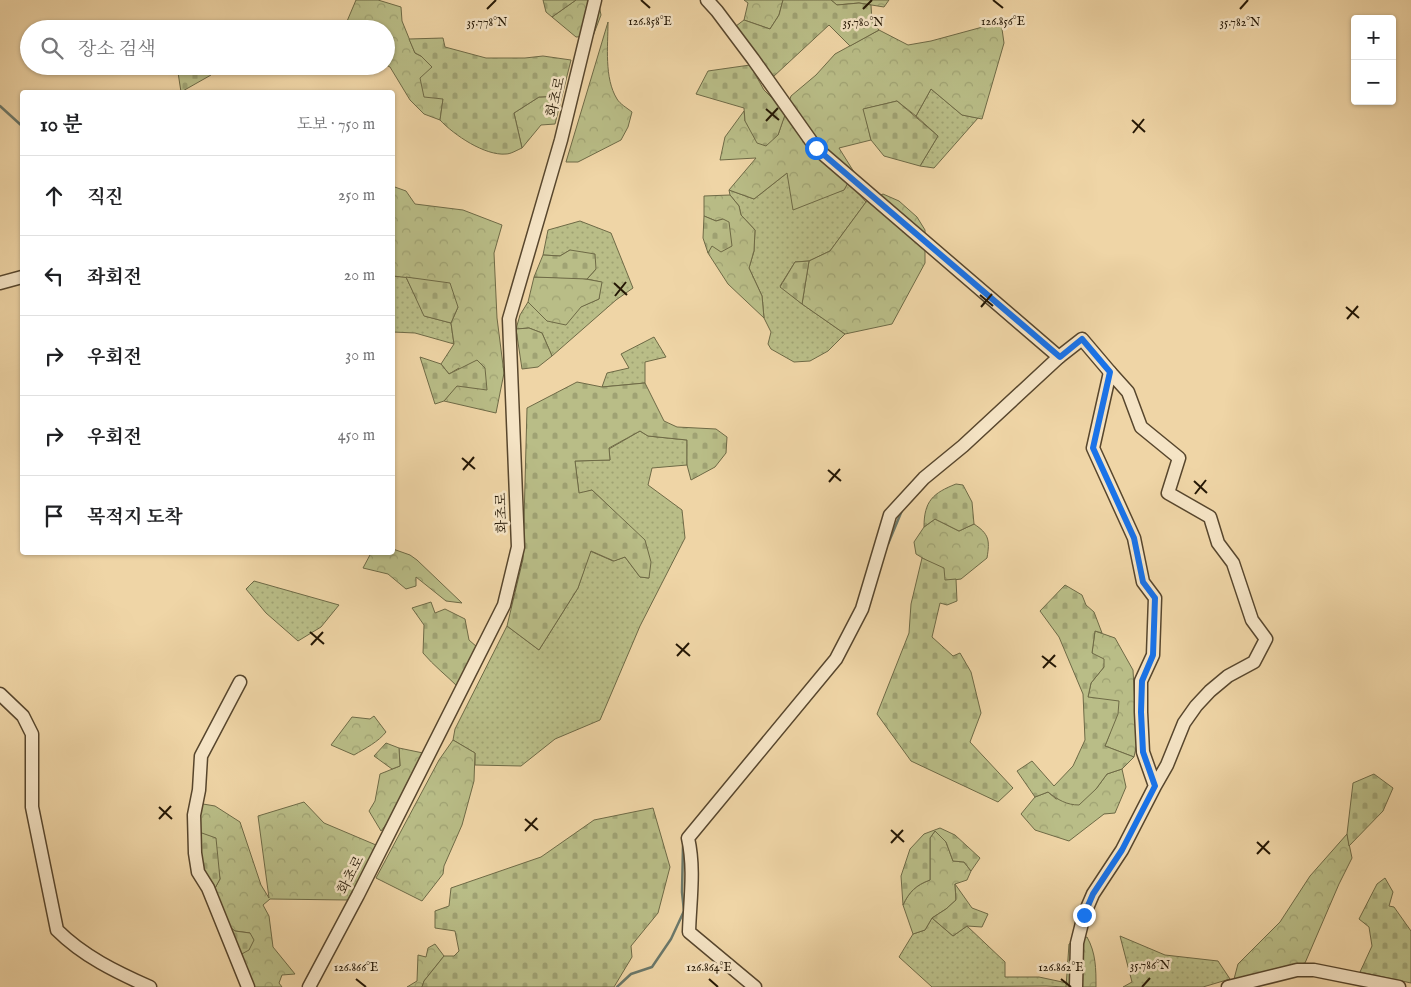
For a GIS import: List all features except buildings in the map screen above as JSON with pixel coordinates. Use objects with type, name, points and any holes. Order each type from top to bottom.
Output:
[{"type":"street","name":"화초로","points":[[309,987],[358,896],[504,605],[518,547],[509,319],[561,140],[595,0]]},
{"type":"street","points":[[707,0],[753,59],[816,148],[1060,357]]},
{"type":"street","points":[[0,283],[20,278]]},
{"type":"street","points":[[755,987],[689,932],[692,895],[692,853],[688,838],[836,659],[862,609],[890,516],[924,478],[963,446],[1082,339],[1128,392],[1141,427],[1179,458],[1168,493],[1210,517],[1218,544],[1233,563],[1252,620],[1266,639],[1254,662],[1228,676],[1210,691],[1184,723],[1167,765],[1122,850],[1093,894],[1084,915],[1077,943],[1076,987]]},
{"type":"street","points":[[1110,372],[1093,448],[1134,538],[1143,582],[1155,598],[1153,655],[1142,681],[1141,712],[1143,752],[1155,786]]},
{"type":"street","points":[[240,682],[201,756],[199,790],[194,815],[195,853],[198,872],[208,888],[248,987]]},
{"type":"street","points":[[0,694],[23,716],[32,734],[32,807],[57,930],[66,940],[114,971],[150,987]]},
{"type":"street","points":[[1228,987],[1297,970],[1314,970],[1399,987]]},
{"type":"green space","points":[[356,0],[378,0],[401,7],[402,21],[415,53],[432,67],[443,99],[440,120],[424,114],[410,100],[395,75],[395,20],[348,20]]},
{"type":"green space","points":[[543,0],[576,0],[552,17],[546,12]]},
{"type":"green space","points":[[576,0],[593,0],[599,5],[601,15],[593,36],[576,37],[552,17]]},
{"type":"green space","points":[[744,0],[783,0],[779,15],[770,29],[744,20],[748,3]]},
{"type":"green space","points":[[783,0],[831,0],[837,5],[859,3],[871,5],[872,22],[879,30],[850,46],[829,25],[773,77],[736,26],[744,20],[770,29],[779,15]]},
{"type":"green space","points":[[831,0],[889,0],[884,7],[859,3],[837,5]]},
{"type":"green space","points":[[608,22],[608,72],[618,101],[632,112],[628,127],[621,140],[578,162],[566,162]]},
{"type":"green space","points":[[1001,22],[1004,43],[982,119],[962,115],[931,89],[916,116],[897,101],[864,109],[871,140],[839,148],[854,172],[844,190],[793,210],[787,173],[754,199],[729,190],[756,158],[720,160],[725,137],[744,111],[745,121],[778,135],[791,96],[816,75],[835,54],[879,30],[908,45],[931,41]]},
{"type":"green space","points":[[443,38],[445,47],[486,58],[543,56],[571,60],[562,96],[539,97],[514,113],[522,148],[508,154],[489,152],[461,138],[440,120],[443,99],[424,97],[420,78],[432,67],[415,53],[409,39]]},
{"type":"green space","points":[[750,65],[764,90],[786,112],[778,135],[766,146],[757,143],[745,121],[744,108],[696,94],[708,71]]},
{"type":"green space","points":[[178,75],[211,75],[185,90],[181,90]]},
{"type":"green space","points":[[931,89],[962,115],[978,118],[934,168],[920,166],[938,136],[916,116]]},
{"type":"green space","points":[[562,96],[555,124],[541,125],[522,148],[514,113],[539,97]]},
{"type":"green space","points":[[897,101],[938,136],[920,166],[884,156],[871,140],[863,109]]},
{"type":"green space","points":[[787,173],[828,195],[844,190],[848,182],[866,202],[830,251],[809,261],[795,262],[780,286],[845,334],[828,351],[810,361],[794,362],[771,349],[768,344],[771,332],[764,318],[762,296],[749,268],[754,251],[755,230],[741,215],[739,206],[730,195],[729,190],[754,199]]},
{"type":"green space","points":[[395,187],[406,191],[415,204],[463,210],[502,225],[494,253],[497,318],[504,373],[496,413],[444,401],[456,386],[459,368],[449,374],[441,364],[454,344],[451,323],[458,307],[411,278],[395,276]]},
{"type":"green space","points":[[883,194],[899,201],[917,217],[925,230],[925,263],[892,324],[845,334],[802,304],[809,261],[830,251],[866,202]]},
{"type":"green space","points":[[730,195],[739,206],[741,215],[755,230],[754,251],[749,268],[762,296],[764,318],[728,284],[708,253],[723,219],[716,221],[704,216],[704,196]]},
{"type":"green space","points":[[704,216],[716,221],[723,219],[729,222],[732,246],[721,252],[712,246],[708,253],[703,238]]},
{"type":"green space","points":[[580,221],[611,233],[633,288],[616,300],[552,356],[542,333],[529,328],[516,329],[520,315],[528,302],[547,321],[599,299],[601,282],[587,279],[596,269],[570,250],[560,256],[543,255],[548,230]]},
{"type":"green space","points":[[570,250],[595,254],[596,269],[587,279],[534,277],[543,255],[560,256]]},
{"type":"green space","points":[[809,261],[802,304],[780,287],[795,262]]},
{"type":"green space","points":[[395,276],[406,277],[425,316],[451,323],[454,344],[415,333],[395,332]]},
{"type":"green space","points":[[406,277],[450,283],[458,307],[451,323],[424,316]]},
{"type":"green space","points":[[534,277],[580,278],[602,282],[599,299],[581,307],[566,325],[547,321],[528,302]]},
{"type":"green space","points":[[529,328],[542,333],[552,356],[538,367],[522,369],[516,329]]},
{"type":"green space","points":[[654,337],[666,357],[645,362],[645,383],[602,387],[607,373],[629,368],[621,354]]},
{"type":"green space","points":[[420,357],[441,364],[449,374],[477,360],[485,368],[487,390],[457,386],[444,401],[435,404]]},
{"type":"green space","points":[[577,382],[602,387],[645,383],[664,421],[677,427],[716,429],[727,437],[726,453],[715,467],[691,480],[687,465],[687,440],[648,436],[640,431],[609,448],[610,460],[575,461],[579,493],[592,490],[645,540],[651,562],[649,578],[640,577],[625,557],[614,561],[591,551],[578,588],[539,650],[507,626],[523,559],[527,408]]},
{"type":"green space","points":[[640,431],[648,436],[687,440],[687,465],[652,468],[648,485],[682,510],[685,538],[640,626],[600,720],[555,739],[521,766],[475,765],[475,753],[453,740],[455,729],[507,626],[539,650],[578,588],[590,551],[613,561],[625,557],[640,577],[649,578],[615,512],[592,490],[579,494],[575,461],[610,460],[609,449]]},
{"type":"green space","points":[[956,484],[963,485],[972,502],[974,524],[959,531],[935,519],[924,527],[924,518],[931,499],[941,491]]},
{"type":"green space","points":[[935,519],[959,531],[974,524],[983,531],[987,538],[987,558],[961,579],[945,581],[929,562],[916,554],[914,542],[924,527]]},
{"type":"green space","points":[[395,550],[410,555],[462,603],[446,601],[416,577],[416,586],[406,589],[388,574],[363,568],[370,555],[395,555]]},
{"type":"green space","points":[[922,558],[944,568],[945,580],[956,579],[957,601],[947,605],[940,603],[932,637],[953,656],[960,653],[971,672],[981,713],[970,742],[1013,788],[998,802],[911,761],[877,714],[909,633],[911,604]]},
{"type":"green space","points":[[254,581],[339,605],[321,627],[298,641],[266,613],[246,589]]},
{"type":"green space","points":[[1065,585],[1082,595],[1086,605],[1094,612],[1102,633],[1095,631],[1092,653],[1104,659],[1104,667],[1091,683],[1088,697],[1119,701],[1118,714],[1105,746],[1134,757],[1122,769],[1107,774],[1096,789],[1079,805],[1063,802],[1048,792],[1035,797],[1017,771],[1032,761],[1054,786],[1073,766],[1085,740],[1083,694],[1059,637],[1040,611]]},
{"type":"green space","points":[[431,602],[435,613],[445,609],[465,619],[469,640],[477,647],[458,687],[423,653],[424,625],[412,608]]},
{"type":"green space","points":[[1095,631],[1115,638],[1133,670],[1137,743],[1134,757],[1105,746],[1110,733],[1088,697],[1091,683],[1104,667],[1092,653]]},
{"type":"green space","points":[[374,716],[386,732],[372,745],[354,755],[331,745],[352,717],[370,719]]},
{"type":"green space","points":[[453,740],[475,753],[474,781],[462,825],[444,866],[443,874],[422,901],[376,878],[439,760]]},
{"type":"green space","points":[[386,743],[399,748],[400,766],[392,769],[374,756]]},
{"type":"green space","points":[[399,748],[423,753],[388,822],[381,831],[369,811],[375,801],[380,774],[400,766]]},
{"type":"green space","points":[[1122,769],[1126,787],[1115,813],[1104,814],[1069,841],[1035,830],[1021,814],[1035,797],[1048,792],[1056,799],[1096,789],[1107,774]]},
{"type":"green space","points":[[1374,774],[1393,788],[1383,811],[1349,846],[1347,834],[1353,783]]},
{"type":"green space","points":[[304,802],[324,823],[376,845],[348,900],[270,899],[263,905],[269,916],[273,947],[295,974],[282,975],[279,983],[282,987],[251,987],[238,956],[250,933],[235,931],[226,924],[214,890],[220,879],[218,867],[199,832],[198,816],[203,804],[215,806],[240,822],[261,885],[269,898],[258,816]]},
{"type":"green space","points":[[653,808],[670,867],[658,913],[631,946],[632,957],[614,987],[422,987],[424,981],[444,956],[454,956],[459,951],[455,931],[435,928],[435,911],[449,906],[451,888],[541,857],[594,820]]},
{"type":"green space","points":[[940,828],[955,835],[980,858],[971,871],[964,862],[953,861],[946,842],[935,831],[930,838],[930,880],[914,890],[903,905],[901,876],[910,849],[924,834]]},
{"type":"green space","points":[[935,831],[946,842],[953,861],[964,862],[971,871],[967,880],[955,884],[956,900],[932,918],[925,930],[913,934],[903,905],[914,890],[930,880],[930,838]]},
{"type":"green space","points":[[199,832],[216,838],[220,879],[214,890],[205,875],[201,862]]},
{"type":"green space","points":[[1347,834],[1352,858],[1305,963],[1234,979],[1238,964],[1280,922],[1310,876]]},
{"type":"green space","points":[[1385,878],[1393,892],[1389,906],[1394,907],[1411,931],[1411,983],[1360,972],[1372,946],[1369,927],[1359,919],[1377,884]]},
{"type":"green space","points":[[955,884],[972,908],[988,914],[982,927],[967,926],[953,936],[932,918],[956,900]]},
{"type":"green space","points":[[932,918],[953,936],[967,926],[1005,962],[1005,977],[1039,977],[1067,983],[1066,987],[932,987],[899,957],[913,934],[925,930]]},
{"type":"green space","points":[[226,924],[235,931],[250,933],[254,940],[249,950],[238,956]]},
{"type":"green space","points":[[1120,936],[1165,955],[1218,961],[1230,979],[1203,987],[1123,987],[1132,982]]},
{"type":"green space","points":[[1087,937],[1094,955],[1096,987],[1066,987],[1069,944]]},
{"type":"green space","points":[[435,944],[444,956],[424,981],[422,987],[407,987],[417,981],[418,955],[426,957],[428,948]]},
{"type":"waterway","points":[[0,106],[20,124]]},
{"type":"waterway","points":[[888,544],[903,508]]},
{"type":"waterway","points":[[617,987],[631,974],[652,967],[671,939],[684,911],[682,892],[683,846]]},
{"type":"route","points":[[816,148],[1060,357],[1082,339],[1110,372],[1093,448],[1107,475],[1134,538],[1143,582],[1155,598],[1153,655],[1142,681],[1141,712],[1143,752],[1155,786],[1122,850],[1093,894],[1084,915]]}]
